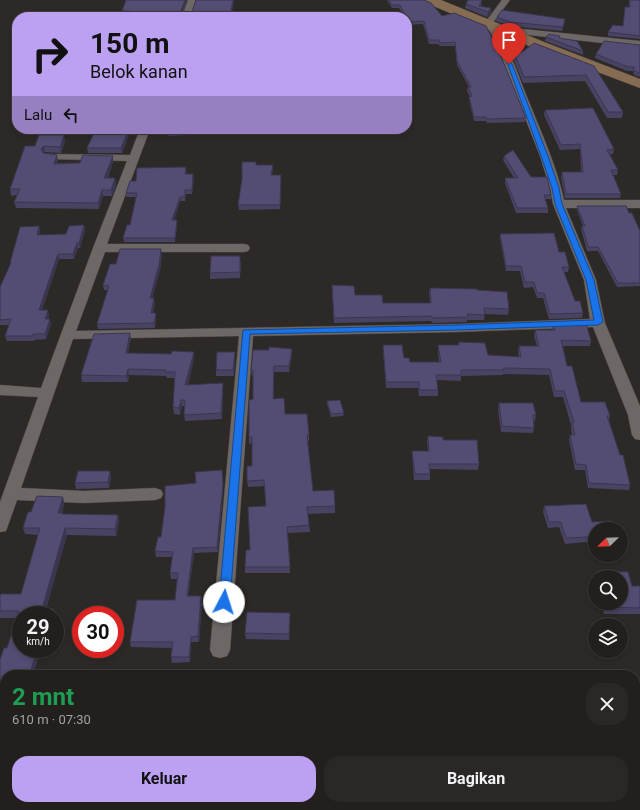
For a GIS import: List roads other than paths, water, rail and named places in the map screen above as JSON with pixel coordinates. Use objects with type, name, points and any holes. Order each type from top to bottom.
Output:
[{"type":"main road","points":[[430,0],[640,84]]},
{"type":"street","points":[[188,12],[192,0]]},
{"type":"street","points":[[506,0],[488,24],[495,34],[512,71],[545,156],[556,188],[559,204],[590,280],[598,322],[636,415],[640,435]]},
{"type":"street","points":[[503,30],[640,44]]},
{"type":"street","points":[[0,526],[48,393],[67,334],[143,134]]},
{"type":"street","points":[[49,156],[135,158]]},
{"type":"street","points":[[559,204],[640,204]]},
{"type":"street","points":[[100,248],[244,248]]},
{"type":"street","points":[[67,334],[456,328],[598,322]]},
{"type":"street","points":[[220,650],[246,332]]},
{"type":"street","points":[[0,390],[48,393]]},
{"type":"street","points":[[12,494],[84,497],[155,494]]}]
